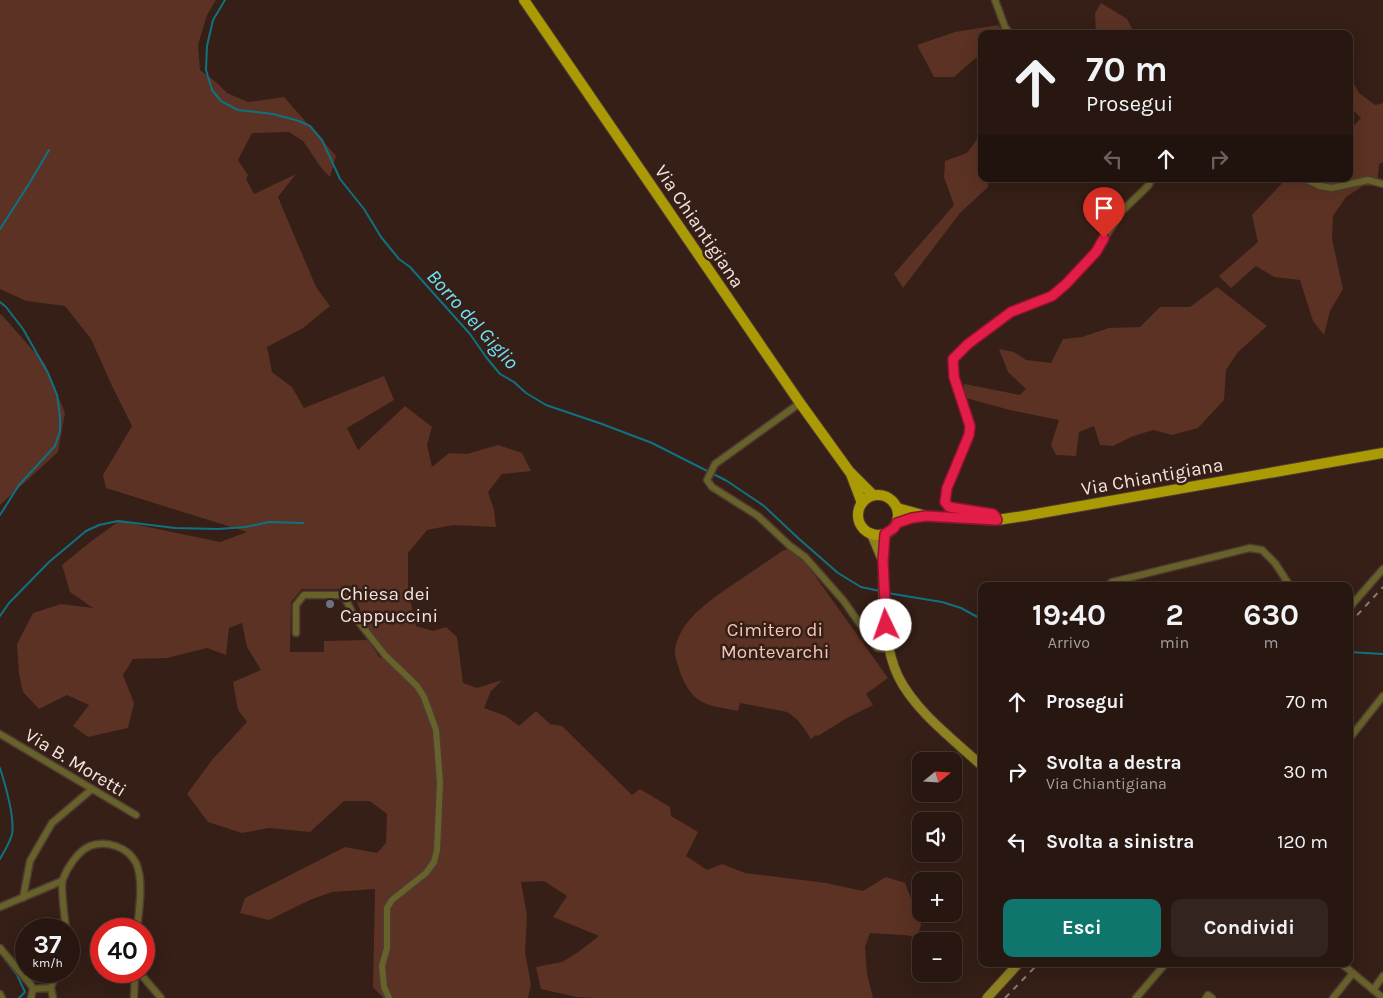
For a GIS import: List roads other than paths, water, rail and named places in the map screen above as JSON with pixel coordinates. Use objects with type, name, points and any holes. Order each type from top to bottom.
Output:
[{"type":"main road","name":"Via Chiantigiana","points":[[524,0],[800,404],[849,471],[873,495],[885,495],[890,498],[897,508],[926,516]]},
{"type":"main road","name":"Via Chiantigiana","points":[[885,534],[894,528],[897,523],[912,518],[926,516],[997,520],[1383,453]]},
{"type":"main road","name":"Via Chiantigiana","points":[[849,471],[862,503],[858,515],[859,521],[871,534]]},
{"type":"main road","points":[[862,503],[873,495]]},
{"type":"main road","points":[[897,508],[897,523]]},
{"type":"main road","points":[[871,534],[885,534]]},
{"type":"street","points":[[995,0],[1008,30]]},
{"type":"street","points":[[1311,182],[1332,188],[1368,180],[1383,184]]},
{"type":"street","points":[[997,520],[993,514],[949,507],[945,502],[947,488],[969,435],[970,426],[954,377],[953,359],[968,344],[1011,312],[1052,296],[1066,284],[1096,252],[1122,211],[1150,182]]},
{"type":"street","points":[[800,404],[715,464],[707,480],[712,487],[758,516],[790,546],[805,557],[843,600],[877,648],[889,649]]},
{"type":"street","points":[[871,534],[883,561]]},
{"type":"street","points":[[885,534],[883,561],[884,604],[889,649],[898,676],[922,709],[978,762]]},
{"type":"street","points":[[1112,582],[1250,548],[1262,550],[1275,563],[1287,582]]},
{"type":"street","points":[[1353,603],[1383,569]]},
{"type":"street","points":[[296,633],[296,605],[304,595],[342,595],[354,616],[385,655],[417,686],[424,697],[436,730],[440,783],[437,850],[434,862],[426,874],[403,890],[392,900],[387,908],[387,948],[382,966],[384,986],[389,998]]},
{"type":"street","points":[[1353,734],[1383,696]]},
{"type":"street","name":"Via B. Moretti","points":[[0,734],[136,815]]},
{"type":"street","points":[[23,898],[30,861],[52,823],[92,789]]},
{"type":"street","points":[[65,918],[62,881],[73,860],[88,847],[103,844],[116,846],[128,852],[136,863],[140,878],[138,918]]},
{"type":"street","points":[[0,907],[62,881]]},
{"type":"street","points":[[0,948],[33,989],[32,998]]},
{"type":"street","points":[[987,998],[1015,967]]},
{"type":"street","points":[[1136,998],[1162,967]]},
{"type":"street","points":[[1346,967],[1383,998]]},
{"type":"street","points":[[1333,998],[1354,973]]},
{"type":"street","points":[[1373,990],[1383,976]]},
{"type":"street","points":[[52,983],[51,988],[53,998]]},
{"type":"street","points":[[134,998],[135,983]]},
{"type":"street","points":[[148,983],[161,998]]},
{"type":"street","points":[[33,989],[51,988]]},
{"type":"street","points":[[0,994],[2,998]]},
{"type":"street","points":[[1206,998],[1208,995],[1212,998]]},
{"type":"waterway","name":"Borro del Giglio","points":[[225,0],[213,20],[207,46],[206,70],[212,90],[221,101],[238,110],[273,114],[310,126],[322,140],[340,179],[364,209],[381,237],[399,259],[410,267],[470,334],[500,374],[546,405],[652,443],[727,481],[764,506],[838,573],[861,587],[880,591]]},
{"type":"waterway","points":[[0,229],[49,150]]},
{"type":"waterway","points":[[0,302],[23,329],[48,373],[57,395],[60,416],[60,431],[55,446],[19,485],[0,515]]},
{"type":"waterway","points":[[0,616],[9,603],[49,562],[86,531],[99,525],[118,521],[175,528],[218,529],[246,527],[269,522],[303,523]]},
{"type":"waterway","name":"Borro del Giglio","points":[[887,593],[942,602],[961,608],[978,617]]},
{"type":"waterway","name":"Borro del Giglio","points":[[1353,652],[1383,654]]},
{"type":"waterway","points":[[0,768],[9,801],[13,827],[10,841],[0,859]]},
{"type":"waterway","points":[[0,953],[17,975],[25,992],[19,998]]},
{"type":"railway","points":[[1353,620],[1383,587]]},
{"type":"railway","points":[[1005,998],[1035,967]]},
{"type":"place","name":"Chiesa dei Cappuccini","points":[[330,604]]},
{"type":"park label","name":"Cimitero di Montevarchi","points":[[775,640]]}]
